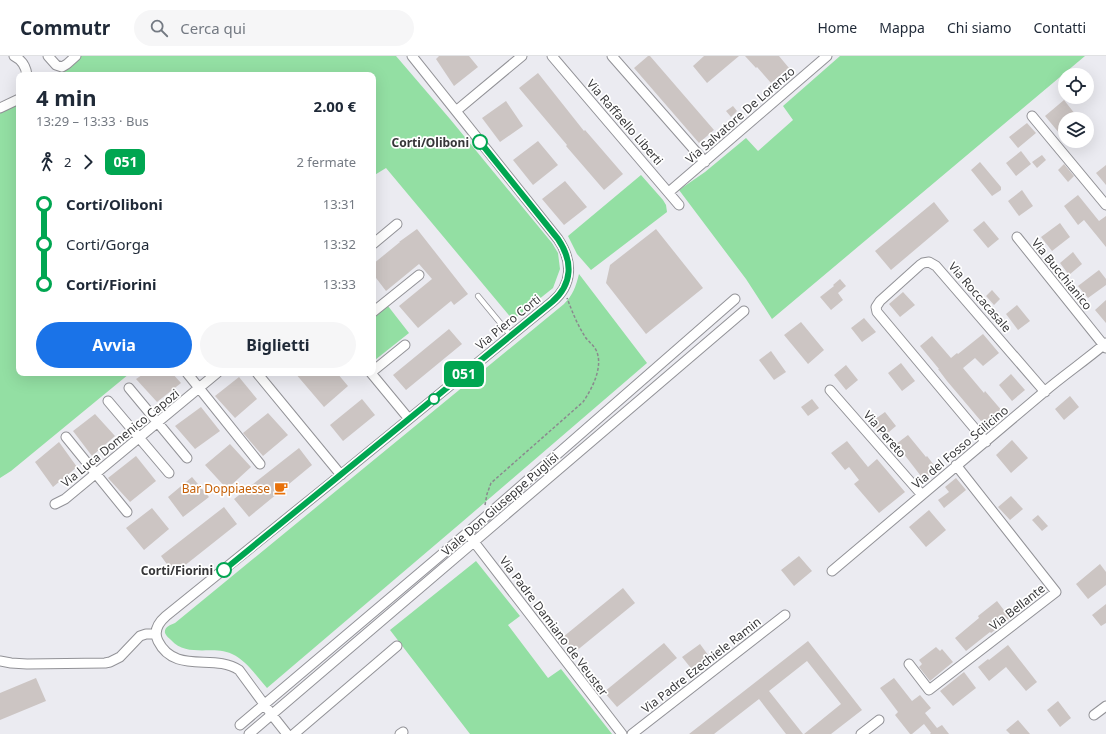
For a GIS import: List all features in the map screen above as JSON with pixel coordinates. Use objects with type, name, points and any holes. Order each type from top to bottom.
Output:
[{"type":"street","points":[[14,56],[22,62],[26,72]]},
{"type":"street","points":[[48,56],[56,65],[62,67],[76,56]]},
{"type":"street","name":"Via Piero Corti","points":[[156,634],[158,625],[166,616],[552,302],[563,291],[568,280],[569,268],[567,256],[558,239],[412,56]]},
{"type":"street","points":[[456,111],[522,56]]},
{"type":"street","name":"Via Raffaello Liberti","points":[[552,56],[679,204]]},
{"type":"street","points":[[612,56],[705,162]]},
{"type":"street","name":"Via Salvatore De Lorenzo","points":[[669,192],[827,56]]},
{"type":"street","points":[[0,108],[16,100]]},
{"type":"street","points":[[1032,116],[1106,205]]},
{"type":"street","points":[[376,242],[397,224]]},
{"type":"street","name":"Via Bucchianico","points":[[1017,237],[1105,345]]},
{"type":"street","name":"Via Roccacasale","points":[[986,442],[877,312],[876,307],[880,301],[920,265],[930,262],[936,266],[1045,392]]},
{"type":"street","points":[[376,310],[419,275]]},
{"type":"street","name":"Viale Don Giuseppe Puglisi","points":[[240,725],[467,533],[735,299]]},
{"type":"street","name":"Viale Don Giuseppe Puglisi","points":[[249,734],[744,311]]},
{"type":"street","points":[[376,369],[405,344]]},
{"type":"street","name":"Via del Fosso Scilicino","points":[[832,571],[956,465],[1105,345]]},
{"type":"street","points":[[668,357],[677,368]]},
{"type":"street","points":[[189,376],[260,464]]},
{"type":"street","name":"Via Luca Domenico Capozi","points":[[55,504],[64,499],[213,376]]},
{"type":"street","points":[[259,376],[341,475]]},
{"type":"street","points":[[375,376],[409,419]]},
{"type":"street","points":[[129,388],[186,458]]},
{"type":"street","name":"Via Pereto","points":[[830,390],[922,495]]},
{"type":"street","points":[[108,401],[169,473]]},
{"type":"street","points":[[66,437],[94,474],[127,512]]},
{"type":"street","name":"Via Bellante","points":[[909,664],[929,690],[1056,592],[956,465]]},
{"type":"street","name":"Via Padre Damiano de Veuster","points":[[467,533],[622,734]]},
{"type":"street","name":"Via Padre Ezechiele Ramin","points":[[632,734],[785,615]]},
{"type":"street","points":[[0,661],[27,664],[105,663],[110,662],[120,656],[140,636],[146,634],[156,634],[158,641],[162,646],[167,652],[176,658],[188,661],[221,663],[237,669],[287,734]]},
{"type":"street","points":[[294,734],[397,646]]},
{"type":"street","points":[[1094,715],[1106,706]]},
{"type":"street","points":[[861,734],[879,720]]},
{"type":"lane","points":[[478,296],[511,336]]},
{"type":"path","points":[[484,518],[487,494],[491,483],[583,402],[591,391],[599,368],[599,356],[596,348],[585,337],[567,298]]},
{"type":"green space","points":[[80,56],[396,56],[552,243],[558,253],[560,269],[553,288],[513,320],[386,168],[376,174],[376,72],[61,72]]},
{"type":"green space","points":[[840,56],[1085,56],[1071,68],[1058,68],[1058,79],[772,319],[746,279],[679,190],[705,172],[746,138],[758,151],[793,120],[783,106]]},
{"type":"green space","points":[[16,100],[16,376],[127,376],[11,471],[0,478],[0,108]]},
{"type":"green space","points":[[641,175],[663,200],[666,205],[667,212],[591,270],[577,254],[568,236]]},
{"type":"green space","points":[[579,274],[647,363],[267,688],[247,665],[232,654],[216,651],[184,649],[167,636],[165,629],[168,626],[175,623],[564,304],[574,290]]},
{"type":"green space","points":[[388,306],[409,333],[376,359],[376,315]]},
{"type":"green space","points":[[476,561],[520,616],[508,625],[548,678],[561,669],[612,734],[470,734],[390,630]]},
{"type":"building","points":[[439,56],[469,56],[478,67],[454,86],[436,59]]},
{"type":"building","points":[[650,56],[714,130],[699,143],[634,68]]},
{"type":"building","points":[[704,56],[739,56],[707,83],[693,66]]},
{"type":"building","points":[[745,56],[779,56],[789,68],[771,83]]},
{"type":"building","points":[[538,73],[584,131],[585,130],[623,174],[604,190],[519,88]]},
{"type":"building","points":[[506,101],[523,126],[500,142],[482,118]]},
{"type":"building","points":[[1059,104],[1067,104],[1073,112],[1058,112],[1058,132],[1045,116]]},
{"type":"building","points":[[733,106],[737,111],[731,117],[726,111]]},
{"type":"building","points":[[1027,123],[1036,133],[1018,148],[1009,137]]},
{"type":"building","points":[[538,141],[558,165],[533,185],[513,160]]},
{"type":"building","points":[[1021,151],[1031,164],[1016,176],[1006,163]]},
{"type":"building","points":[[1042,155],[1046,160],[1037,168],[1032,162]]},
{"type":"building","points":[[980,162],[1001,187],[1001,190],[992,196],[971,170]]},
{"type":"building","points":[[1064,164],[1074,176],[1068,182],[1058,170]]},
{"type":"building","points":[[1106,165],[1106,185],[1096,173]]},
{"type":"building","points":[[565,181],[587,207],[564,225],[542,199]]},
{"type":"building","points":[[1022,190],[1033,206],[1019,216],[1008,201]]},
{"type":"building","points":[[1078,195],[1099,221],[1106,216],[1106,247],[1084,220],[1078,225],[1064,206]]},
{"type":"building","points":[[934,202],[949,221],[891,270],[875,251]]},
{"type":"building","points":[[984,221],[999,239],[988,248],[973,230]]},
{"type":"building","points":[[1060,223],[1070,237],[1052,251],[1041,237]]},
{"type":"building","points":[[417,229],[468,294],[454,305],[451,301],[418,328],[399,306],[432,279],[419,264],[386,291],[376,278],[376,262]]},
{"type":"building","points":[[656,229],[703,288],[646,334],[606,283],[610,265]]},
{"type":"building","points":[[1073,252],[1082,264],[1069,275],[1060,263]]},
{"type":"building","points":[[1099,270],[1106,279],[1106,285],[1088,298],[1078,286]]},
{"type":"building","points":[[840,279],[846,286],[838,293],[843,300],[831,310],[820,297]]},
{"type":"building","points":[[992,290],[1000,299],[994,305],[986,296]]},
{"type":"building","points":[[903,292],[915,305],[900,317],[889,304]]},
{"type":"building","points":[[1106,300],[1106,323],[1095,310]]},
{"type":"building","points":[[1017,305],[1030,321],[1018,330],[1006,314]]},
{"type":"building","points":[[864,318],[876,332],[862,342],[851,328]]},
{"type":"building","points":[[801,322],[824,350],[808,364],[784,335]]},
{"type":"building","points":[[449,329],[462,344],[406,390],[393,375]]},
{"type":"building","points":[[983,334],[999,353],[983,366],[975,358],[963,368],[984,393],[985,391],[1003,412],[986,427],[920,346],[932,336],[951,358]]},
{"type":"building","points":[[771,351],[786,372],[774,380],[759,360]]},
{"type":"building","points":[[901,363],[915,381],[902,391],[888,373]]},
{"type":"building","points":[[846,365],[858,380],[846,390],[834,375]]},
{"type":"building","points":[[1011,374],[1025,390],[1012,401],[999,385]]},
{"type":"building","points":[[140,376],[175,376],[181,383],[157,402],[136,379]]},
{"type":"building","points":[[298,376],[340,376],[348,386],[324,407]]},
{"type":"building","points":[[239,377],[257,399],[235,418],[215,396]]},
{"type":"building","points":[[1070,396],[1079,407],[1064,420],[1055,409]]},
{"type":"building","points":[[362,399],[375,415],[343,441],[330,425]]},
{"type":"building","points":[[812,399],[819,408],[808,416],[801,407]]},
{"type":"building","points":[[201,407],[220,431],[195,449],[175,426]]},
{"type":"building","points":[[885,412],[896,426],[883,437],[871,422]]},
{"type":"building","points":[[268,413],[288,435],[263,456],[243,433]]},
{"type":"building","points":[[95,414],[115,436],[92,456],[73,431]]},
{"type":"building","points":[[908,435],[937,469],[924,480],[896,444]]},
{"type":"building","points":[[1012,440],[1028,458],[1011,473],[996,455]]},
{"type":"building","points":[[847,441],[868,467],[877,459],[905,492],[879,513],[854,484],[859,480],[849,467],[845,470],[831,453]]},
{"type":"building","points":[[59,442],[77,467],[53,487],[35,462]]},
{"type":"building","points":[[230,444],[251,467],[227,489],[205,465]]},
{"type":"building","points":[[299,448],[312,465],[249,517],[234,499]]},
{"type":"building","points":[[136,456],[156,481],[130,502],[108,478]]},
{"type":"building","points":[[192,477],[209,497],[183,517],[168,497]]},
{"type":"building","points":[[956,478],[966,490],[944,508],[938,500],[949,492],[945,487]]},
{"type":"building","points":[[1011,496],[1023,509],[1010,520],[998,507]]},
{"type":"building","points":[[224,507],[237,524],[174,574],[161,556]]},
{"type":"building","points":[[152,508],[169,529],[144,550],[126,528]]},
{"type":"building","points":[[929,510],[946,530],[926,547],[909,527]]},
{"type":"building","points":[[1038,515],[1048,526],[1042,531],[1032,520]]},
{"type":"building","points":[[799,556],[812,571],[794,586],[781,570]]},
{"type":"building","points":[[1100,564],[1106,572],[1106,585],[1088,599],[1076,584]]},
{"type":"building","points":[[623,588],[635,603],[575,652],[563,637]]},
{"type":"building","points":[[997,601],[1010,618],[966,651],[955,638],[979,618],[978,616]]},
{"type":"building","points":[[1106,604],[1106,623],[1101,626],[1092,615]]},
{"type":"building","points":[[808,641],[862,710],[831,734],[804,734],[841,704],[807,661],[769,691],[803,734],[786,734],[759,699],[714,734],[689,734]]},
{"type":"building","points":[[664,643],[677,658],[617,707],[604,692]]},
{"type":"building","points":[[700,644],[711,659],[694,672],[682,657]]},
{"type":"building","points":[[1008,645],[1037,682],[1026,691],[1006,667],[989,681],[978,667]]},
{"type":"building","points":[[936,647],[940,651],[942,649],[953,662],[930,681],[919,667],[922,664],[919,660]]},
{"type":"building","points":[[964,672],[976,688],[953,706],[940,691]]},
{"type":"building","points":[[36,678],[46,701],[0,720],[0,693]]},
{"type":"building","points":[[894,678],[912,701],[920,695],[931,708],[925,713],[937,728],[942,725],[949,734],[930,734],[931,733],[924,724],[910,734],[895,715],[898,712],[880,688]]},
{"type":"building","points":[[1058,701],[1071,718],[1060,727],[1047,710]]},
{"type":"building","points":[[1018,720],[1030,734],[1010,734],[1006,730]]},
{"type":"bus line","name":"051","points":[[224,570],[556,299],[566,286],[569,268],[565,250],[558,239],[480,142]]},
{"type":"place","name":"Corti/Oliboni","points":[[480,142]]},
{"type":"place","name":"Bar Doppiaesse","points":[[281,488]]},
{"type":"place","name":"Corti/Fiorini","points":[[224,570]]}]
